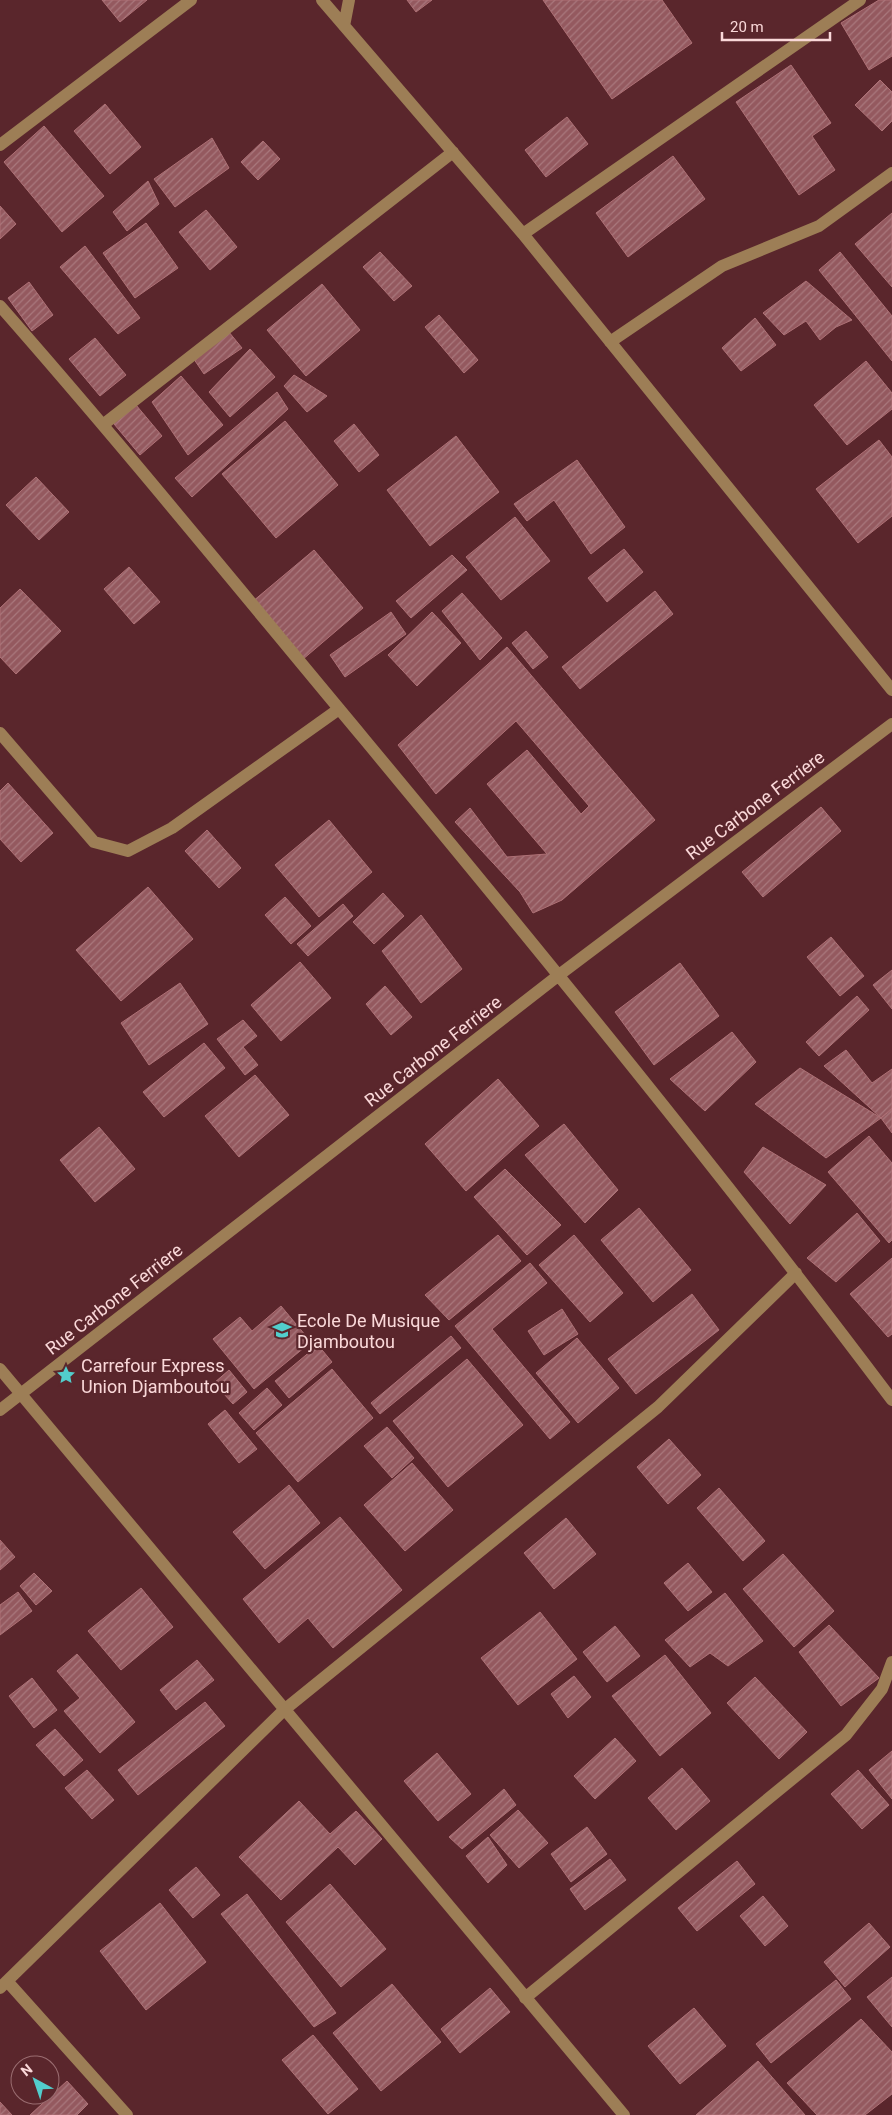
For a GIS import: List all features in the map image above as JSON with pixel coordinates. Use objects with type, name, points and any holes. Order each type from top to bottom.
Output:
[{"type":"street","points":[[0,145],[190,0]]},
{"type":"street","points":[[322,0],[523,234],[892,690]]},
{"type":"street","points":[[344,26],[349,0]]},
{"type":"street","points":[[523,234],[860,0]]},
{"type":"street","points":[[104,424],[452,152]]},
{"type":"street","points":[[610,342],[722,266],[819,226],[892,173]]},
{"type":"street","points":[[0,306],[104,424],[559,975],[796,1273],[892,1400]]},
{"type":"street","points":[[0,733],[94,842],[128,851],[172,828],[340,709]]},
{"type":"street","name":"Rue Carbone Ferriere","points":[[0,1410],[559,975],[892,724]]},
{"type":"street","points":[[127,2115],[4,1984],[284,1710],[658,1407],[796,1273]]},
{"type":"street","points":[[0,1370],[624,2115]]},
{"type":"street","points":[[525,1998],[846,1735],[882,1689],[892,1662]]},
{"type":"building","points":[[102,0],[147,0],[120,22]]},
{"type":"building","points":[[407,0],[432,0],[416,12]]},
{"type":"building","points":[[543,0],[662,0],[692,43],[612,99]]},
{"type":"building","points":[[879,0],[892,0],[892,56],[869,70],[841,23]]},
{"type":"building","points":[[791,65],[831,123],[812,136],[835,170],[799,195],[736,102]]},
{"type":"building","points":[[880,80],[892,92],[892,121],[882,131],[855,105]]},
{"type":"building","points":[[105,104],[141,147],[110,174],[74,131]]},
{"type":"building","points":[[567,117],[588,144],[546,177],[525,150]]},
{"type":"building","points":[[44,126],[104,196],[62,232],[4,162]]},
{"type":"building","points":[[212,138],[229,168],[175,207],[154,179]]},
{"type":"building","points":[[263,141],[280,159],[258,180],[241,162]]},
{"type":"building","points":[[673,156],[705,199],[628,257],[596,213]]},
{"type":"building","points":[[148,181],[159,204],[127,231],[113,212]]},
{"type":"building","points":[[0,206],[16,224],[0,239]]},
{"type":"building","points":[[206,210],[237,247],[210,270],[179,232]]},
{"type":"building","points":[[892,213],[892,287],[855,244]]},
{"type":"building","points":[[146,223],[178,268],[135,298],[103,253]]},
{"type":"building","points":[[85,246],[140,318],[118,334],[60,267]]},
{"type":"building","points":[[380,252],[412,286],[394,301],[363,267]]},
{"type":"building","points":[[840,252],[892,316],[892,361],[819,270]]},
{"type":"building","points":[[806,281],[852,320],[836,327],[820,340],[806,321],[784,335],[763,313]]},
{"type":"building","points":[[29,282],[53,315],[32,331],[8,298]]},
{"type":"building","points":[[322,284],[360,330],[306,376],[267,330]]},
{"type":"building","points":[[439,315],[478,360],[464,373],[425,327]]},
{"type":"building","points":[[755,318],[776,345],[741,371],[722,348]]},
{"type":"building","points":[[224,326],[242,348],[204,374],[189,352]]},
{"type":"building","points":[[95,338],[126,375],[100,396],[69,359]]},
{"type":"building","points":[[250,349],[275,377],[230,417],[209,392]]},
{"type":"building","points":[[866,361],[892,393],[892,409],[847,445],[814,405]]},
{"type":"building","points":[[294,375],[327,396],[307,412],[284,386]]},
{"type":"building","points":[[181,376],[223,425],[188,455],[152,402]]},
{"type":"building","points":[[277,392],[288,409],[192,497],[175,478]]},
{"type":"building","points":[[136,405],[162,436],[140,455],[114,424]]},
{"type":"building","points":[[285,421],[338,485],[276,538],[222,474]]},
{"type":"building","points":[[354,424],[379,455],[359,472],[334,441]]},
{"type":"building","points":[[456,436],[499,492],[430,546],[387,490]]},
{"type":"building","points":[[879,440],[892,457],[892,516],[858,543],[816,489]]},
{"type":"building","points":[[577,460],[625,527],[591,554],[554,500],[527,521],[514,504]]},
{"type":"building","points":[[36,477],[69,512],[39,540],[6,505]]},
{"type":"building","points":[[515,517],[550,561],[501,600],[466,557]]},
{"type":"building","points":[[624,549],[643,572],[607,602],[588,578]]},
{"type":"building","points":[[314,550],[363,608],[302,660],[252,602]]},
{"type":"building","points":[[452,555],[467,570],[411,618],[396,601]]},
{"type":"building","points":[[129,567],[160,602],[134,624],[104,589]]},
{"type":"building","points":[[20,589],[61,631],[16,674],[0,657],[0,608]]},
{"type":"building","points":[[655,591],[673,614],[580,689],[562,667]]},
{"type":"building","points":[[462,593],[502,638],[480,660],[442,611]]},
{"type":"building","points":[[391,612],[406,634],[345,677],[330,655]]},
{"type":"building","points":[[432,612],[461,643],[417,686],[388,655]]},
{"type":"building","points":[[526,631],[548,657],[533,669],[512,643]]},
{"type":"building","points":[[507,647],[655,820],[562,900],[533,913],[520,892],[455,822],[470,808],[507,857],[547,854],[487,784],[527,750],[581,814],[589,806],[516,721],[436,794],[398,745]]},
{"type":"building","points":[[8,783],[53,833],[21,862],[0,839],[0,791]]},
{"type":"building","points":[[821,807],[841,831],[763,897],[742,872]]},
{"type":"building","points":[[329,820],[372,872],[319,917],[275,865]]},
{"type":"building","points":[[207,830],[241,868],[219,888],[185,851]]},
{"type":"building","points":[[148,887],[193,939],[121,1001],[76,950]]},
{"type":"building","points":[[383,893],[404,916],[374,944],[353,922]]},
{"type":"building","points":[[285,897],[311,926],[291,944],[265,915]]},
{"type":"building","points":[[343,904],[353,916],[308,956],[297,944]]},
{"type":"building","points":[[421,915],[462,969],[421,1003],[382,951]]},
{"type":"building","points":[[831,937],[864,976],[840,996],[807,957]]},
{"type":"building","points":[[300,962],[331,998],[281,1041],[251,1005]]},
{"type":"building","points":[[680,963],[719,1016],[654,1065],[615,1012]]},
{"type":"building","points":[[892,970],[892,1009],[873,985]]},
{"type":"building","points":[[180,983],[208,1024],[149,1065],[121,1023]]},
{"type":"building","points":[[385,986],[412,1017],[391,1035],[366,1004]]},
{"type":"building","points":[[857,996],[869,1010],[819,1056],[806,1042]]},
{"type":"building","points":[[243,1020],[257,1036],[243,1047],[258,1065],[245,1075],[217,1039]]},
{"type":"building","points":[[732,1032],[756,1062],[705,1111],[670,1079]]},
{"type":"building","points":[[204,1043],[225,1068],[164,1117],[143,1092]]},
{"type":"building","points":[[846,1050],[872,1083],[892,1069],[892,1108],[881,1118],[824,1066]]},
{"type":"building","points":[[800,1068],[881,1118],[826,1158],[755,1104]]},
{"type":"building","points":[[255,1075],[289,1115],[239,1157],[205,1116]]},
{"type":"building","points":[[498,1079],[539,1126],[466,1191],[425,1144]]},
{"type":"building","points":[[892,1109],[892,1133],[881,1118]]},
{"type":"building","points":[[564,1124],[618,1190],[585,1223],[525,1155]]},
{"type":"building","points":[[99,1127],[135,1169],[95,1202],[60,1160]]},
{"type":"building","points":[[869,1136],[892,1163],[892,1240],[889,1243],[828,1172]]},
{"type":"building","points":[[763,1147],[826,1185],[790,1224],[744,1172]]},
{"type":"building","points":[[505,1169],[561,1225],[527,1255],[474,1197]]},
{"type":"building","points":[[639,1208],[691,1270],[653,1302],[601,1240]]},
{"type":"building","points":[[857,1213],[880,1241],[836,1282],[807,1258]]},
{"type":"building","points":[[498,1235],[521,1261],[449,1320],[425,1295]]},
{"type":"building","points":[[574,1235],[623,1293],[590,1322],[539,1265]]},
{"type":"building","points":[[892,1258],[892,1334],[888,1337],[850,1294]]},
{"type":"building","points":[[530,1263],[547,1283],[492,1329],[570,1422],[550,1439],[455,1326]]},
{"type":"building","points":[[692,1294],[719,1330],[636,1394],[608,1359]]},
{"type":"building","points":[[281,1306],[311,1342],[254,1389],[213,1339],[240,1317],[252,1331]]},
{"type":"building","points":[[562,1309],[578,1334],[544,1355],[528,1331]]},
{"type":"building","points":[[451,1336],[461,1348],[380,1414],[371,1403]]},
{"type":"building","points":[[577,1338],[619,1388],[578,1423],[536,1373]]},
{"type":"building","points":[[318,1345],[332,1362],[289,1398],[275,1381]]},
{"type":"building","points":[[467,1359],[523,1425],[448,1487],[393,1421]]},
{"type":"building","points":[[332,1369],[373,1418],[298,1482],[256,1433]]},
{"type":"building","points":[[229,1370],[247,1392],[233,1404],[214,1383]]},
{"type":"building","points":[[267,1388],[282,1405],[254,1430],[239,1413]]},
{"type":"building","points":[[225,1410],[257,1449],[239,1463],[208,1424]]},
{"type":"building","points":[[387,1427],[414,1458],[392,1478],[364,1446]]},
{"type":"building","points":[[669,1439],[701,1475],[668,1504],[637,1467]]},
{"type":"building","points":[[412,1463],[453,1510],[405,1551],[364,1505]]},
{"type":"building","points":[[289,1485],[320,1523],[265,1569],[233,1532]]},
{"type":"building","points":[[719,1488],[765,1541],[743,1561],[697,1508]]},
{"type":"building","points":[[340,1517],[402,1590],[333,1648],[308,1618],[279,1643],[243,1599]]},
{"type":"building","points":[[566,1518],[596,1554],[554,1589],[524,1553]]},
{"type":"building","points":[[0,1540],[15,1557],[0,1570]]},
{"type":"building","points":[[783,1554],[834,1611],[794,1647],[743,1589]]},
{"type":"building","points":[[688,1563],[712,1592],[688,1611],[664,1583]]},
{"type":"building","points":[[34,1573],[52,1591],[36,1605],[20,1586]]},
{"type":"building","points":[[141,1588],[173,1627],[121,1670],[88,1631]]},
{"type":"building","points":[[18,1592],[32,1611],[0,1635],[0,1605]]},
{"type":"building","points":[[725,1593],[763,1641],[728,1666],[710,1653],[690,1667],[665,1640]]},
{"type":"building","points":[[540,1612],[577,1659],[518,1705],[481,1658]]},
{"type":"building","points":[[829,1625],[879,1678],[841,1706],[799,1652]]},
{"type":"building","points":[[615,1626],[640,1656],[607,1682],[583,1652]]},
{"type":"building","points":[[77,1654],[135,1722],[100,1753],[64,1711],[80,1698],[57,1671]]},
{"type":"building","points":[[665,1655],[711,1713],[660,1756],[612,1696]]},
{"type":"building","points":[[197,1660],[214,1680],[176,1710],[160,1690]]},
{"type":"building","points":[[574,1676],[591,1697],[568,1718],[551,1694]]},
{"type":"building","points":[[755,1677],[807,1732],[779,1759],[727,1703]]},
{"type":"building","points":[[32,1678],[57,1710],[34,1728],[9,1696]]},
{"type":"building","points":[[205,1702],[225,1726],[138,1795],[118,1770]]},
{"type":"building","points":[[55,1729],[83,1760],[64,1776],[36,1745]]},
{"type":"building","points":[[615,1738],[636,1761],[595,1799],[574,1776]]},
{"type":"building","points":[[892,1751],[892,1799],[869,1770]]},
{"type":"building","points":[[437,1753],[471,1794],[438,1821],[404,1781]]},
{"type":"building","points":[[682,1768],[710,1801],[676,1830],[648,1798]]},
{"type":"building","points":[[87,1770],[114,1800],[92,1819],[65,1788]]},
{"type":"building","points":[[858,1770],[889,1805],[862,1829],[831,1794]]},
{"type":"building","points":[[504,1789],[516,1805],[462,1849],[449,1837]]},
{"type":"building","points":[[299,1801],[330,1834],[356,1811],[382,1839],[355,1865],[338,1847],[281,1900],[239,1857]]},
{"type":"building","points":[[518,1810],[548,1843],[519,1868],[490,1835]]},
{"type":"building","points":[[587,1827],[607,1854],[571,1882],[551,1854]]},
{"type":"building","points":[[488,1837],[507,1865],[488,1883],[466,1856]]},
{"type":"building","points":[[610,1859],[626,1880],[585,1910],[570,1889]]},
{"type":"building","points":[[737,1861],[755,1884],[697,1931],[678,1908]]},
{"type":"building","points":[[196,1867],[220,1895],[193,1918],[169,1890]]},
{"type":"building","points":[[330,1884],[386,1949],[341,1987],[286,1922]]},
{"type":"building","points":[[247,1894],[336,2013],[314,2027],[221,1914]]},
{"type":"building","points":[[763,1896],[788,1926],[765,1946],[740,1916]]},
{"type":"building","points":[[160,1903],[206,1962],[146,2010],[100,1951]]},
{"type":"building","points":[[869,1923],[890,1947],[845,1987],[824,1962]]},
{"type":"building","points":[[892,1977],[892,2027],[867,1997]]},
{"type":"building","points":[[836,1980],[851,1999],[771,2063],[756,2044]]},
{"type":"building","points":[[392,1984],[441,2042],[381,2091],[333,2033]]},
{"type":"building","points":[[490,1988],[510,2012],[460,2053],[441,2029]]},
{"type":"building","points":[[694,2008],[726,2046],[680,2084],[648,2046]]},
{"type":"building","points":[[861,2019],[892,2052],[892,2094],[865,2115],[817,2115],[787,2083]]},
{"type":"building","points":[[313,2035],[358,2089],[328,2114],[282,2060]]},
{"type":"building","points":[[758,2061],[805,2115],[696,2115]]},
{"type":"building","points":[[67,2081],[88,2104],[77,2115],[30,2115],[41,2105],[60,2105],[60,2087]]},
{"type":"building","points":[[0,2102],[12,2115],[0,2115]]},
{"type":"place","name":"Ecole De Musique Djamboutou","points":[[282,1330]]},
{"type":"place","name":"Carrefour Express Union Djamboutou","points":[[66,1375]]}]
